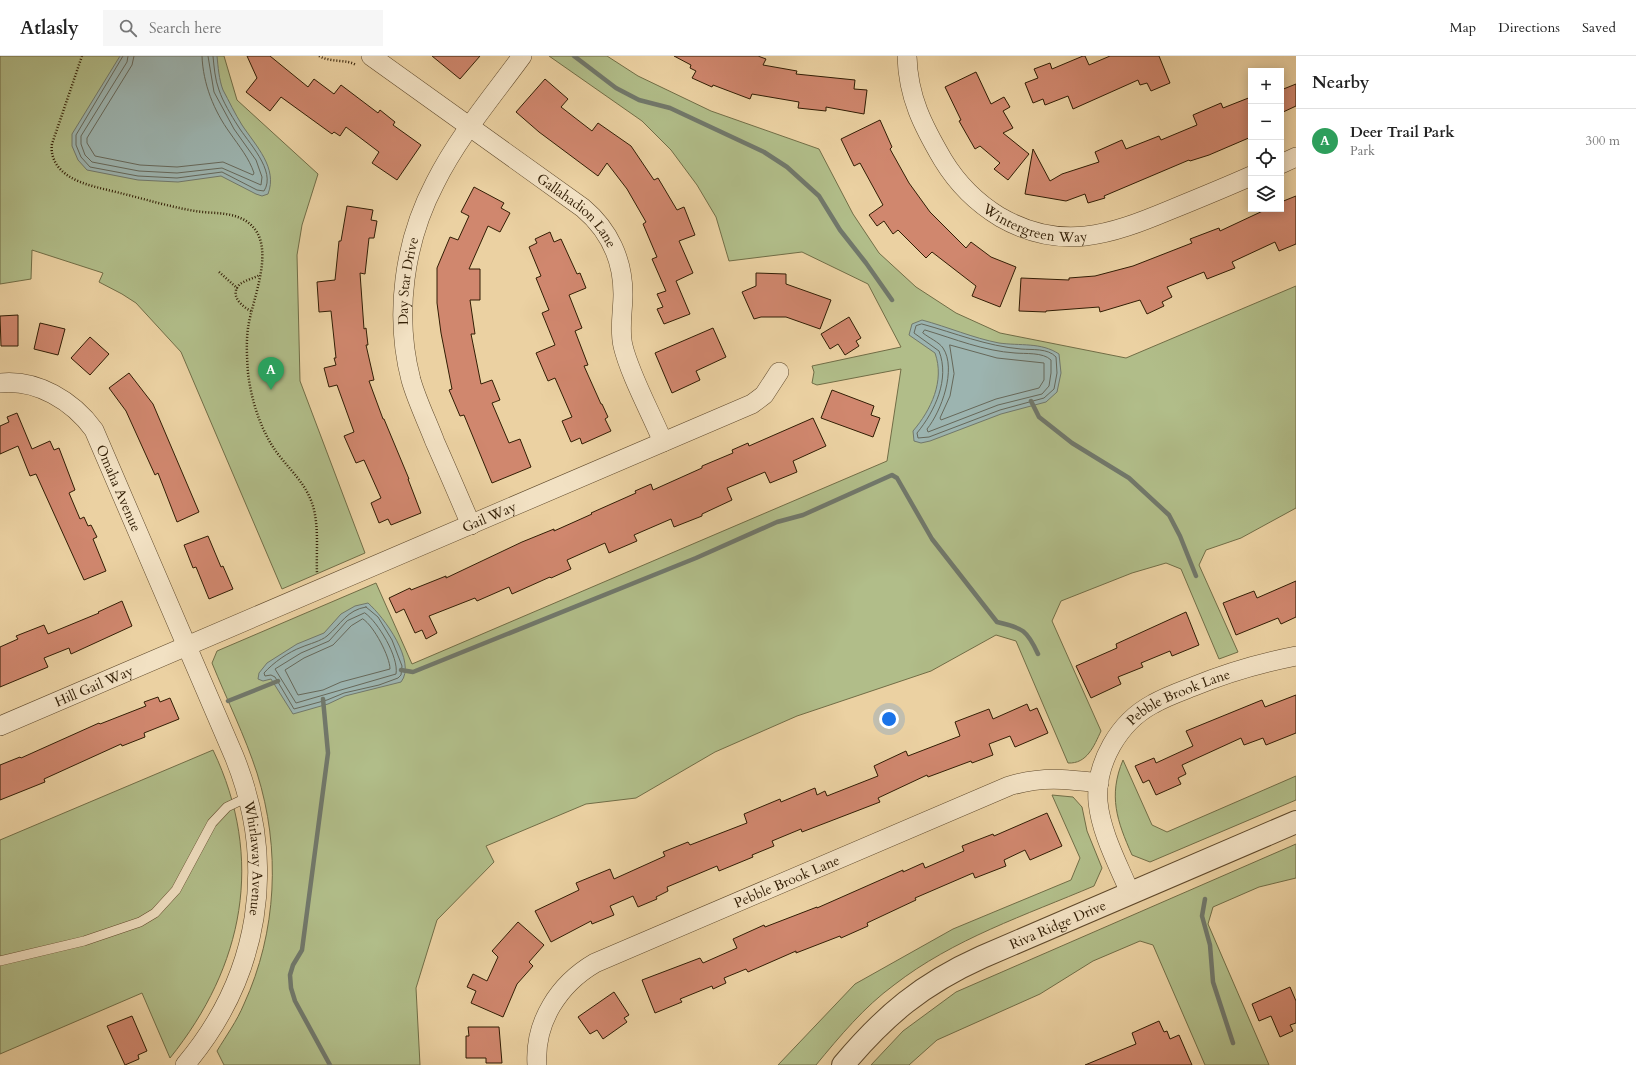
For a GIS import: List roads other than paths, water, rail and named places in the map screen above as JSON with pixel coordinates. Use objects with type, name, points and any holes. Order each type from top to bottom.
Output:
[{"type":"street","name":"Gallahadion Lane","points":[[371,56],[583,208],[607,235],[618,258],[622,273],[622,332],[625,353],[663,442]]},
{"type":"street","name":"Day Star Drive","points":[[471,525],[421,408],[411,379],[406,350],[402,307],[408,262],[419,218],[435,182],[470,128],[522,56]]},
{"type":"street","name":"Wintergreen Way","points":[[906,56],[911,96],[918,114],[947,166],[965,189],[980,203],[1005,220],[1029,230],[1066,237],[1107,234],[1129,228],[1248,177]]},
{"type":"street","points":[[1284,163],[1296,158]]},
{"type":"street","name":"Gail Way","points":[[187,647],[752,404],[764,395],[779,372]]},
{"type":"street","name":"Omaha Avenue","points":[[0,383],[22,384],[49,392],[71,406],[94,430],[187,647]]},
{"type":"street","name":"Hill Gail Way","points":[[0,726],[187,647]]},
{"type":"street","name":"Whirlaway Avenue","points":[[185,1065],[210,1031],[228,999],[240,970],[251,933],[258,890],[258,860],[254,824],[248,797],[238,766],[187,647]]},
{"type":"street","name":"Pebble Brook Lane","points":[[1130,893],[1102,822],[1098,802],[1099,783],[1107,754],[1116,738],[1134,717],[1152,704],[1238,670],[1296,656]]},
{"type":"street","name":"Pebble Brook Lane","points":[[537,1065],[538,1043],[543,1022],[551,1005],[567,984],[595,963],[1009,786],[1045,778],[1099,783]]},
{"type":"street","name":"Riva Ridge Drive","points":[[843,1065],[885,1019],[936,980],[982,957],[1296,822]]},
{"type":"lane","points":[[0,961],[84,941],[140,922],[155,914],[176,890],[206,832],[216,818],[234,802],[248,797]]},
{"type":"water","points":[[120,56],[217,56],[223,90],[239,121],[259,149],[268,166],[270,184],[268,194],[262,196],[256,194],[221,176],[178,182],[138,180],[87,170],[78,160],[72,146],[72,134]]},
{"type":"water","points":[[922,320],[989,341],[1038,346],[1052,350],[1059,354],[1061,373],[1057,392],[1046,402],[1001,414],[930,441],[921,443],[914,441],[913,431],[920,423],[931,404],[937,384],[938,374],[938,364],[935,353],[909,335],[912,324]]},
{"type":"water","points":[[368,603],[390,629],[402,652],[405,663],[405,673],[401,682],[345,696],[328,704],[293,714],[271,679],[263,681],[258,679],[259,673],[267,663],[297,644],[324,633],[341,614],[355,606]]},
{"type":"waterway","points":[[574,56],[616,88],[639,100],[670,108],[764,152],[787,167],[819,196],[840,230],[892,300]]},
{"type":"waterway","points":[[1031,401],[1039,417],[1072,443],[1129,478],[1169,515],[1180,536],[1196,576]]},
{"type":"waterway","points":[[401,670],[413,672],[696,558],[777,522],[803,515],[892,475],[897,478],[932,539],[997,622],[1013,626],[1023,631],[1031,640],[1038,654]]},
{"type":"waterway","points":[[228,701],[278,681]]},
{"type":"waterway","points":[[323,699],[328,753],[302,950],[293,965],[290,975],[291,988],[295,1001],[330,1065]]},
{"type":"waterway","points":[[1205,899],[1202,916],[1210,945],[1213,982],[1233,1043]]},
{"type":"place","name":"Deer Trail Park","points":[[271,390]]}]
